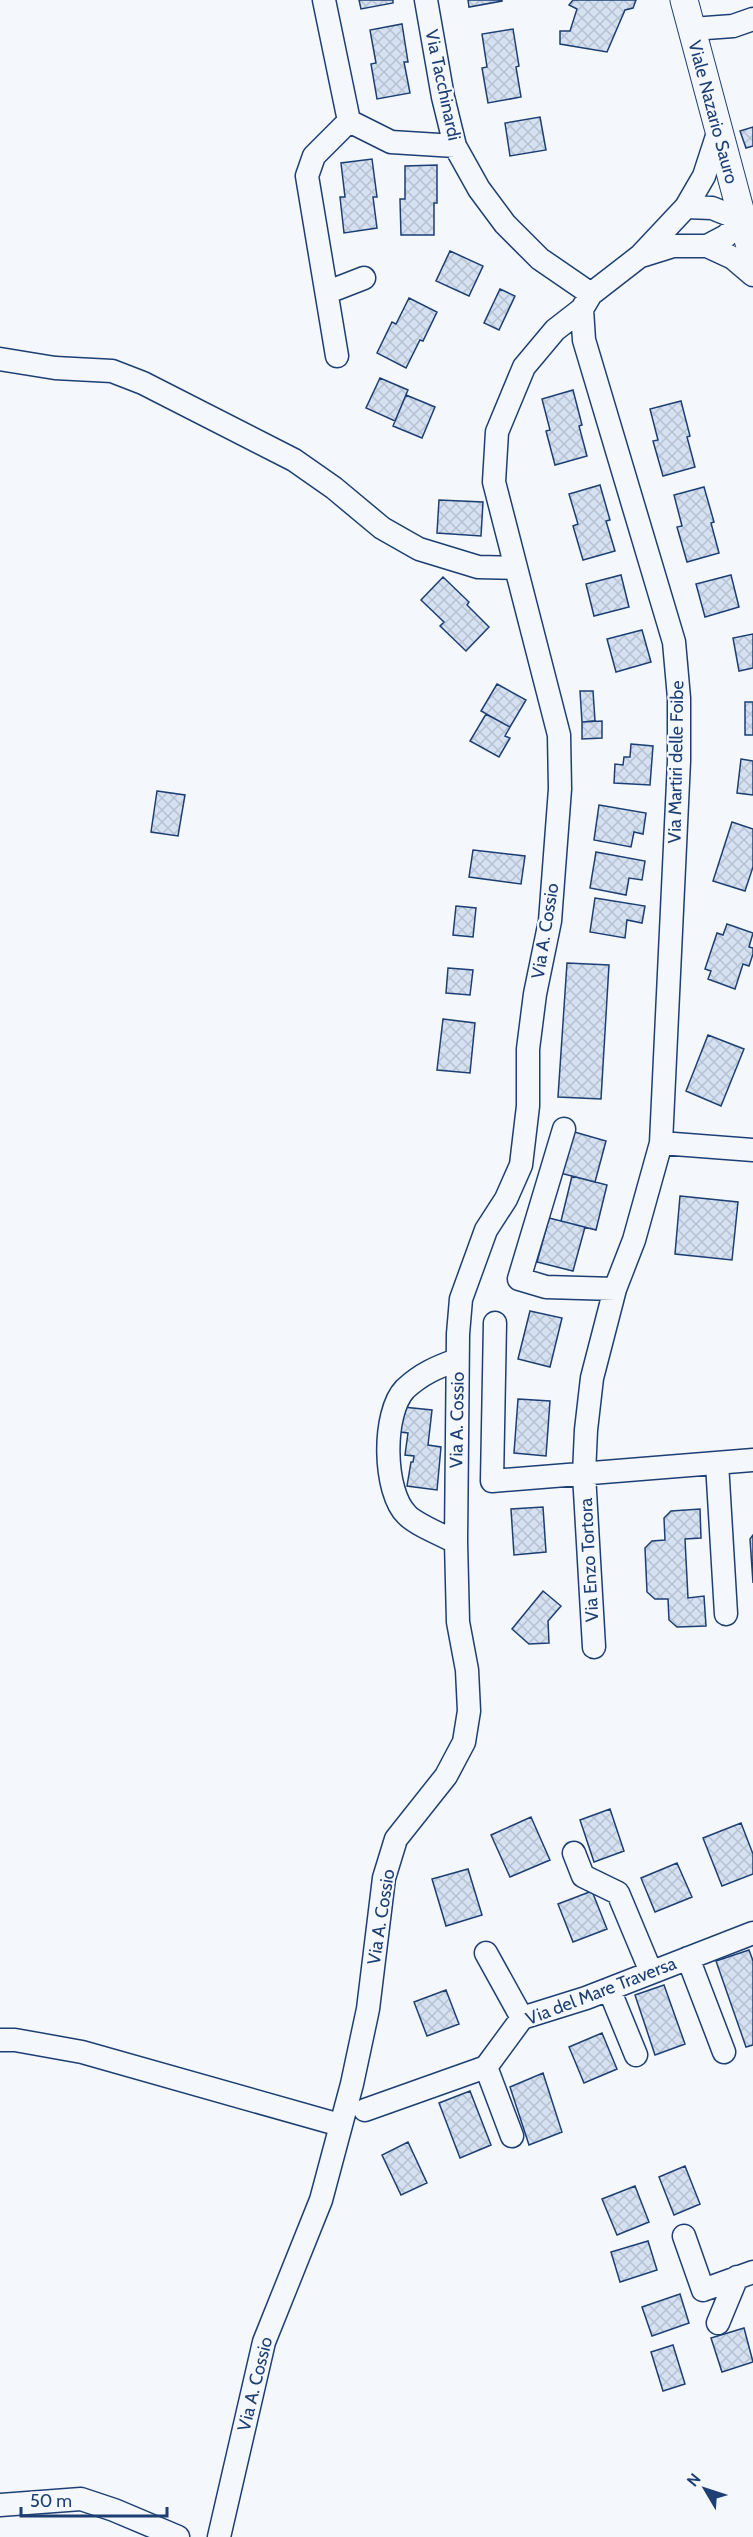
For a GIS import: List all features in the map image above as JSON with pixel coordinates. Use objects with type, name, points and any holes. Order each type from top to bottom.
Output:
[{"type":"main road","name":"Viale Nazario Sauro","points":[[684,0],[753,258]]},
{"type":"street","points":[[324,0],[349,120]]},
{"type":"street","name":"Via Tacchinardi","points":[[426,0],[443,97],[455,146],[479,189],[505,224],[586,301]]},
{"type":"street","points":[[692,29],[733,26],[753,19]]},
{"type":"street","points":[[349,120],[391,141],[455,146]]},
{"type":"street","points":[[337,356],[307,176],[314,156],[349,120]]},
{"type":"street","points":[[586,301],[640,256],[686,207],[704,176],[718,133]]},
{"type":"street","points":[[686,207],[712,208],[742,220],[726,236],[707,246]]},
{"type":"street","points":[[640,256],[673,246],[707,246],[733,258],[753,275]]},
{"type":"street","points":[[328,292],[364,278]]},
{"type":"street","name":"Via A. Cossio","points":[[219,2537],[264,2342],[321,2200],[368,2009],[384,1878],[396,1839],[446,1776],[464,1742],[468,1701],[467,1670],[458,1622],[456,1542],[457,1360],[461,1299],[486,1230],[506,1199],[521,1165],[528,1107],[528,1049],[535,994],[550,921],[560,798],[559,735],[494,482],[497,432],[524,367],[555,330],[586,301]]},
{"type":"street","name":"Via Martiri delle Foibe","points":[[586,301],[584,340],[674,642],[677,676],[679,760],[661,1143],[634,1240],[615,1289]]},
{"type":"street","points":[[0,359],[55,368],[112,371],[143,383],[294,460],[334,488],[382,528],[419,549],[478,567],[516,568]]},
{"type":"street","points":[[564,1129],[519,1279],[546,1287],[615,1289]]},
{"type":"street","points":[[661,1143],[753,1150],[753,1144]]},
{"type":"street","name":"Via Enzo Tortora","points":[[594,1647],[584,1473],[592,1378],[615,1289]]},
{"type":"street","points":[[495,1323],[492,1481],[584,1473]]},
{"type":"street","points":[[456,1542],[408,1516],[393,1495],[388,1456],[394,1407],[404,1390],[429,1370],[457,1360]]},
{"type":"street","name":"Via Enzo Tortora","points":[[584,1473],[753,1460]]},
{"type":"street","points":[[717,1463],[726,1614]]},
{"type":"street","points":[[574,1853],[583,1876],[618,1893],[651,1972]]},
{"type":"street","name":"Via del Mare Traversa","points":[[486,2067],[522,2019],[609,1989],[753,1933]]},
{"type":"street","points":[[486,1953],[522,2019]]},
{"type":"street","points":[[688,1958],[724,2052]]},
{"type":"street","points":[[609,1989],[636,2055]]},
{"type":"street","points":[[0,2040],[15,2040],[82,2052],[340,2125]]},
{"type":"street","points":[[365,2110],[486,2067],[512,2136]]},
{"type":"street","points":[[684,2236],[703,2290],[745,2275]]},
{"type":"street","points":[[718,2323],[745,2275]]},
{"type":"street","points":[[0,2505],[81,2499],[178,2537]]},
{"type":"building","points":[[359,0],[393,0],[393,3],[361,9]]},
{"type":"building","points":[[468,0],[502,0],[502,1],[469,7]]},
{"type":"building","points":[[573,0],[636,0],[633,8],[625,10],[607,52],[560,44],[560,31],[570,31],[577,9],[569,5]]},
{"type":"building","points":[[402,24],[408,62],[404,62],[410,93],[377,99],[371,64],[376,63],[370,30]]},
{"type":"building","points":[[513,29],[521,97],[488,103],[482,68],[487,67],[482,34]]},
{"type":"building","points":[[540,117],[546,150],[510,156],[505,123]]},
{"type":"building","points":[[753,127],[753,146],[746,148],[740,131]]},
{"type":"building","points":[[372,159],[377,197],[373,197],[377,228],[344,233],[340,197],[345,197],[341,163]]},
{"type":"building","points":[[437,165],[434,235],[401,235],[400,199],[405,199],[405,166]]},
{"type":"building","points":[[450,251],[483,266],[469,296],[436,281]]},
{"type":"building","points":[[500,289],[515,296],[499,330],[484,323]]},
{"type":"building","points":[[409,298],[437,312],[406,368],[377,353],[392,322],[396,324]]},
{"type":"building","points":[[380,378],[408,390],[395,421],[366,408]]},
{"type":"building","points":[[573,390],[587,456],[555,465],[546,431],[550,430],[542,399]]},
{"type":"building","points":[[406,395],[435,407],[422,438],[393,426]]},
{"type":"building","points":[[681,401],[695,467],[663,476],[653,441],[658,440],[650,409]]},
{"type":"building","points":[[600,485],[610,520],[606,521],[615,551],[583,560],[573,526],[578,524],[569,494]]},
{"type":"building","points":[[704,487],[714,522],[711,523],[719,553],[687,562],[677,527],[682,526],[674,495]]},
{"type":"building","points":[[439,500],[483,502],[481,536],[437,533]]},
{"type":"building","points":[[621,575],[629,607],[594,616],[586,584]]},
{"type":"building","points":[[731,575],[739,607],[705,617],[696,584]]},
{"type":"building","points":[[443,577],[469,602],[467,605],[489,627],[466,651],[440,626],[444,622],[421,600]]},
{"type":"building","points":[[642,630],[651,662],[616,672],[607,639]]},
{"type":"building","points":[[753,634],[753,668],[739,671],[733,638]]},
{"type":"building","points":[[497,684],[526,700],[510,727],[481,711]]},
{"type":"building","points":[[580,691],[593,691],[595,721],[582,722]]},
{"type":"building","points":[[745,702],[753,702],[753,735],[745,735]]},
{"type":"building","points":[[486,714],[510,727],[505,736],[510,738],[499,757],[470,741]]},
{"type":"building","points":[[602,721],[602,738],[582,739],[582,722]]},
{"type":"building","points":[[631,744],[653,746],[650,785],[614,783],[615,764],[623,765],[624,757],[630,757]]},
{"type":"building","points":[[741,759],[753,761],[753,795],[737,793]]},
{"type":"building","points":[[157,791],[185,795],[178,836],[151,832]]},
{"type":"building","points":[[599,805],[646,813],[643,834],[634,832],[631,847],[594,840]]},
{"type":"building","points":[[732,822],[753,829],[753,867],[745,891],[713,881]]},
{"type":"building","points":[[473,850],[525,856],[521,884],[469,877]]},
{"type":"building","points":[[596,852],[645,861],[642,880],[629,878],[626,895],[590,888]]},
{"type":"building","points":[[595,898],[645,906],[642,923],[627,920],[625,938],[590,932]]},
{"type":"building","points":[[456,906],[476,908],[473,937],[453,935]]},
{"type":"building","points":[[727,924],[753,933],[749,947],[753,948],[753,954],[749,966],[743,964],[735,989],[708,979],[711,971],[705,969],[717,933],[723,935]]},
{"type":"building","points":[[567,963],[609,965],[601,1099],[558,1097]]},
{"type":"building","points":[[448,968],[473,970],[470,995],[446,993]]},
{"type":"building","points":[[443,1019],[475,1023],[470,1073],[437,1070]]},
{"type":"building","points":[[708,1035],[744,1049],[721,1106],[686,1091]]},
{"type":"building","points":[[571,1131],[606,1141],[595,1182],[560,1173]]},
{"type":"building","points":[[572,1176],[607,1185],[596,1230],[561,1221]]},
{"type":"building","points":[[680,1196],[738,1202],[732,1260],[675,1254]]},
{"type":"building","points":[[549,1218],[585,1227],[573,1271],[537,1262]]},
{"type":"building","points":[[530,1311],[562,1318],[550,1367],[518,1359]]},
{"type":"building","points":[[518,1399],[550,1401],[546,1456],[514,1453]]},
{"type":"building","points":[[403,1407],[432,1410],[428,1445],[441,1447],[437,1490],[407,1486],[414,1456],[405,1455],[408,1433],[400,1432]]},
{"type":"building","points":[[543,1507],[546,1552],[514,1555],[511,1509]]},
{"type":"building","points":[[700,1509],[701,1538],[685,1539],[688,1598],[704,1596],[706,1626],[677,1627],[669,1620],[668,1599],[655,1599],[647,1592],[645,1548],[652,1541],[665,1540],[664,1518],[671,1511]]},
{"type":"building","points":[[753,1535],[753,1583],[750,1539]]},
{"type":"building","points":[[543,1591],[561,1606],[548,1621],[549,1643],[529,1644],[512,1629]]},
{"type":"building","points":[[610,1809],[624,1851],[594,1862],[580,1820]]},
{"type":"building","points":[[531,1817],[550,1860],[510,1877],[491,1835]]},
{"type":"building","points":[[741,1823],[753,1854],[753,1874],[722,1886],[703,1838]]},
{"type":"building","points":[[677,1863],[692,1897],[655,1912],[641,1878]]},
{"type":"building","points":[[468,1869],[482,1915],[446,1926],[432,1879]]},
{"type":"building","points":[[592,1891],[607,1929],[573,1942],[558,1904]]},
{"type":"building","points":[[749,1950],[753,1961],[753,2045],[746,2047],[716,1961]]},
{"type":"building","points":[[664,1985],[685,2044],[655,2055],[635,1995]]},
{"type":"building","points":[[446,1990],[459,2024],[427,2036],[414,2002]]},
{"type":"building","points":[[602,2033],[617,2069],[584,2083],[569,2047]]},
{"type":"building","points":[[543,2073],[562,2132],[529,2145],[510,2087]]},
{"type":"building","points":[[470,2091],[491,2145],[460,2158],[439,2103]]},
{"type":"building","points":[[408,2142],[427,2183],[401,2195],[382,2155]]},
{"type":"building","points":[[685,2166],[700,2204],[674,2215],[659,2177]]},
{"type":"building","points":[[635,2186],[649,2222],[617,2235],[602,2199]]},
{"type":"building","points":[[648,2241],[657,2270],[620,2282],[611,2252]]},
{"type":"building","points":[[680,2294],[689,2323],[652,2336],[642,2307]]},
{"type":"building","points":[[744,2328],[753,2362],[722,2372],[711,2338]]},
{"type":"building","points":[[673,2345],[685,2384],[663,2391],[651,2352]]}]
